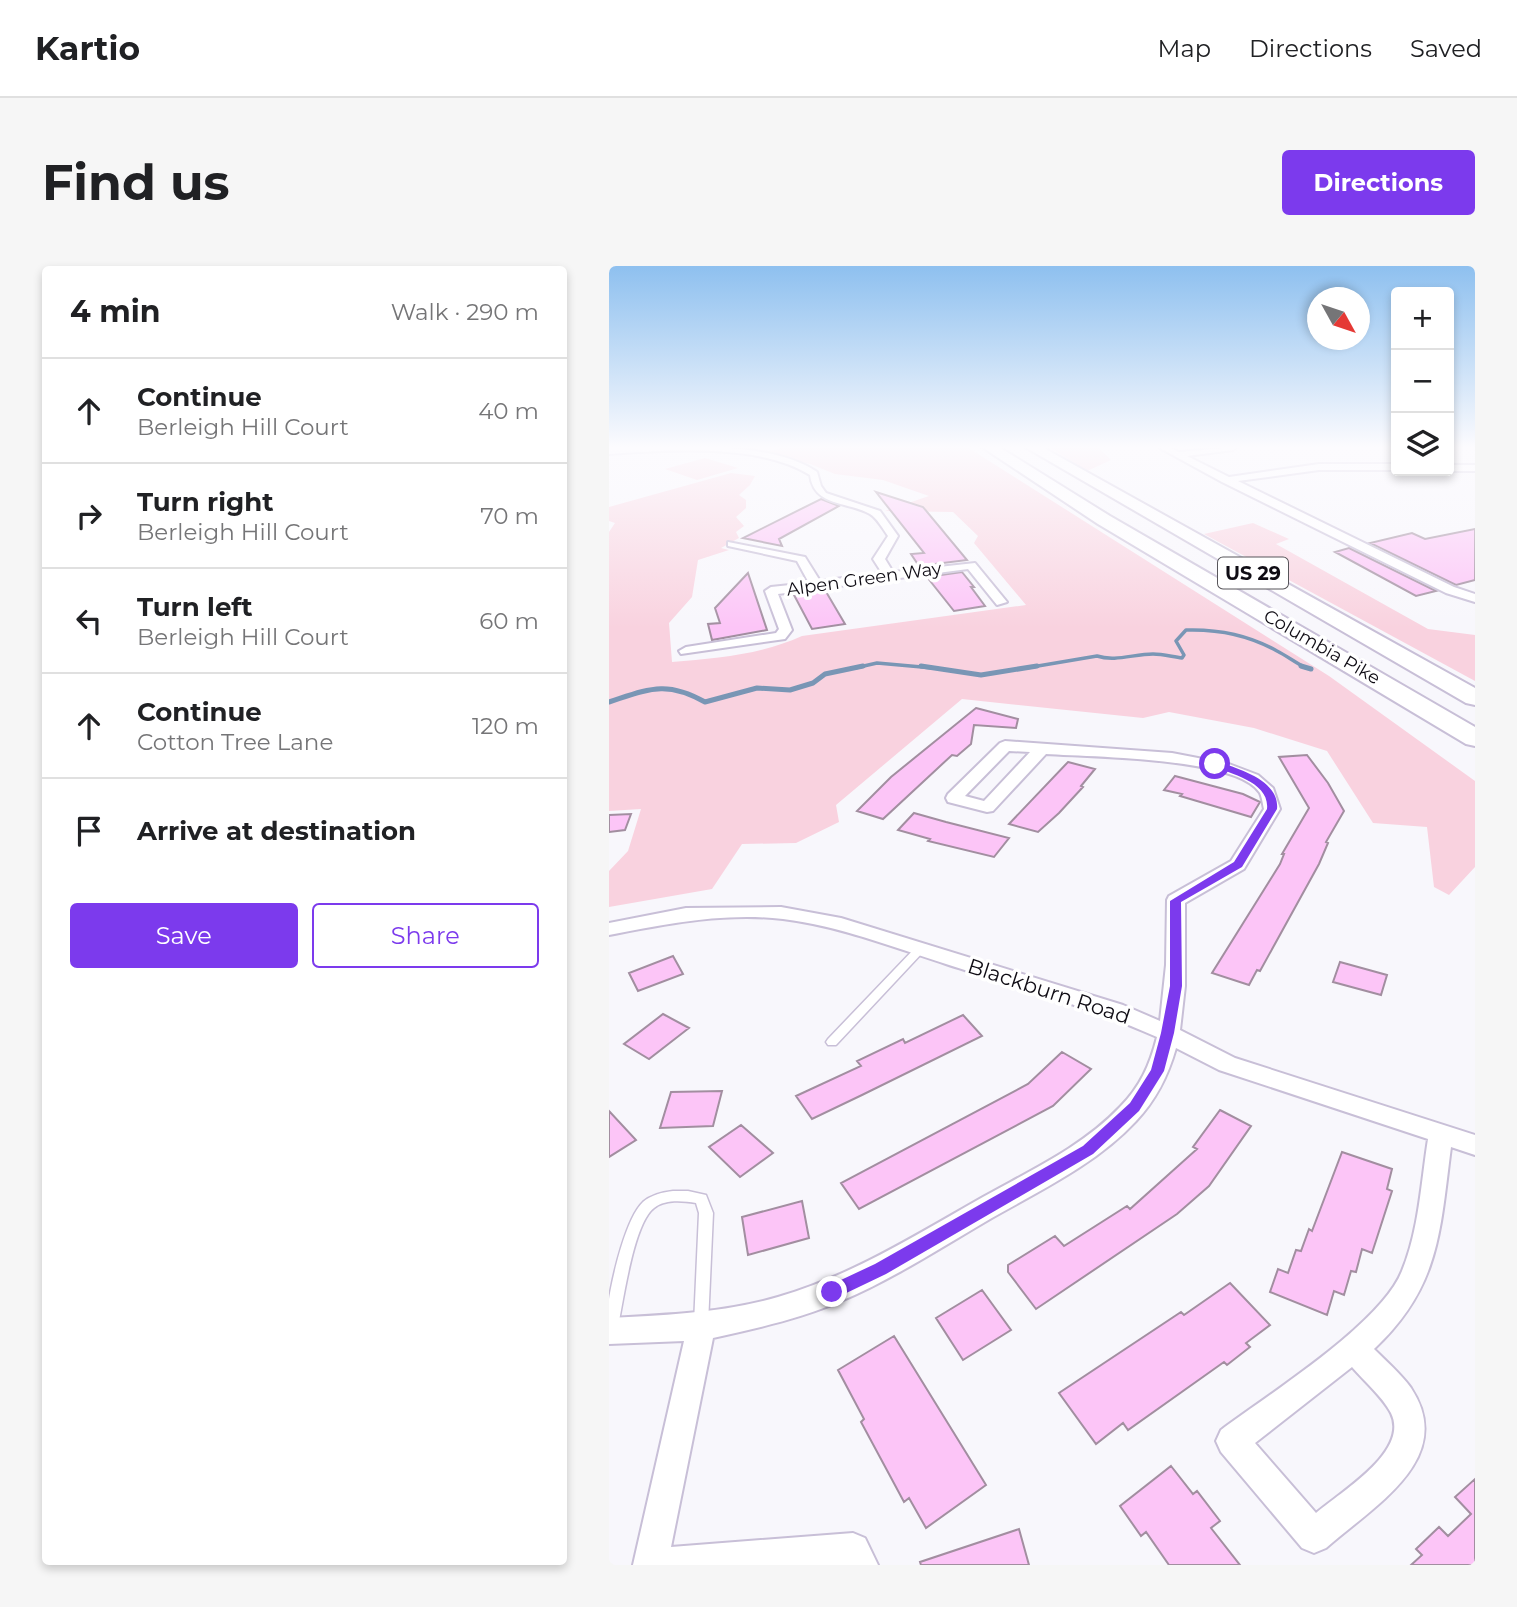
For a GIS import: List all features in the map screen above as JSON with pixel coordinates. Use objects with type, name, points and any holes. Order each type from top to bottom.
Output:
[{"type":"highway","name":"Columbia Pike","points":[[1084,508],[1475,738]]},
{"type":"highway","name":"Columbia Pike","points":[[1139,508],[1475,698]]},
{"type":"highway","points":[[1215,585],[1475,762]]},
{"type":"street","points":[[856,508],[881,517],[893,536],[879,559],[890,576]]},
{"type":"street","points":[[1281,508],[1450,590],[1475,598]]},
{"type":"street","points":[[732,544],[801,559],[816,585]]},
{"type":"street","name":"Alpen Green Way","points":[[686,650],[780,636],[786,630],[771,591],[971,565],[1001,602]]},
{"type":"street","points":[[609,1331],[701,1327],[776,1311],[832,1292],[880,1269],[1088,1150],[1135,1107],[1157,1071],[1167,1033],[1176,986],[1176,901],[1238,864],[1272,809],[1273,800],[1268,791],[1258,783],[1230,769],[1195,759],[1005,746],[954,798],[987,807],[1042,749]]},
{"type":"street","name":"Blackburn Road","points":[[609,929],[686,914],[781,913],[834,922],[1115,1010],[1227,1064],[1475,1145]]},
{"type":"street","points":[[1354,1348],[1400,1399],[1410,1422],[1409,1446],[1395,1467],[1314,1536],[1232,1441],[1354,1348],[1384,1320],[1408,1290],[1421,1255],[1441,1133]]},
{"type":"street","points":[[650,1565],[701,1327]]},
{"type":"street","points":[[661,1565],[853,1550],[861,1565]]},
{"type":"lane","points":[[832,1042],[920,949]]},
{"type":"lane","points":[[609,1331],[635,1223],[646,1206],[659,1198],[691,1196],[701,1199],[706,1213],[701,1327]]},
{"type":"shaded area","points":[[609,508],[746,508],[736,517],[744,526],[736,532],[739,538],[721,548],[729,550],[698,560],[692,597],[669,623],[672,662],[754,652],[802,636],[1026,605],[974,543],[978,536],[953,512],[885,511],[895,508],[1063,508],[1329,676],[1475,781],[1475,867],[1449,895],[1434,887],[1427,827],[1373,823],[1327,751],[1254,728],[1169,712],[1143,718],[962,699],[836,805],[839,822],[796,843],[742,844],[712,889],[609,907],[609,871],[628,851],[641,809],[609,811],[609,532],[615,523],[609,521]]},
{"type":"shaded area","points":[[1253,523],[1289,539],[1276,544],[1428,629],[1475,635],[1475,681],[1204,534]]},
{"type":"building","points":[[804,508],[836,508],[779,539],[782,546],[743,538]]},
{"type":"building","points":[[888,508],[924,508],[967,560],[919,566],[911,554],[924,553]]},
{"type":"building","points":[[1475,529],[1475,580],[1456,585],[1370,543],[1412,533],[1425,539]]},
{"type":"building","points":[[1349,548],[1436,591],[1416,596],[1335,552]]},
{"type":"building","points":[[962,572],[985,606],[954,611],[927,577]]},
{"type":"building","points":[[748,573],[767,630],[712,640],[708,624],[720,623],[715,608]]},
{"type":"building","points":[[825,590],[845,624],[812,629],[794,595]]},
{"type":"building","points":[[976,708],[1018,719],[1016,728],[974,725],[971,744],[957,756],[952,755],[883,819],[857,811],[891,777]]},
{"type":"building","points":[[1307,755],[1344,811],[1326,842],[1328,843],[1319,864],[1260,971],[1257,970],[1249,985],[1212,973],[1280,864],[1282,854],[1309,808],[1279,757]]},
{"type":"building","points":[[1068,762],[1095,769],[1081,786],[1083,787],[1059,813],[1038,832],[1009,824]]},
{"type":"building","points":[[1175,776],[1243,794],[1260,802],[1251,817],[1164,790]]},
{"type":"building","points":[[914,813],[1009,838],[994,857],[928,841],[930,839],[898,830]]},
{"type":"building","points":[[631,814],[625,830],[609,832],[609,815]]},
{"type":"building","points":[[673,956],[683,974],[638,991],[629,973]]},
{"type":"building","points":[[1340,962],[1387,975],[1381,995],[1333,982]]},
{"type":"building","points":[[663,1014],[689,1028],[649,1059],[624,1044]]},
{"type":"building","points":[[963,1015],[982,1036],[812,1119],[796,1096],[861,1066],[857,1061],[903,1039],[905,1043]]},
{"type":"building","points":[[1062,1052],[1091,1069],[1053,1106],[859,1209],[841,1183],[1028,1084]]},
{"type":"building","points":[[722,1091],[713,1126],[660,1128],[671,1092]]},
{"type":"building","points":[[1220,1110],[1251,1126],[1209,1186],[1177,1214],[1036,1309],[1008,1272],[1008,1265],[1055,1236],[1064,1246],[1127,1206],[1130,1209],[1197,1149],[1193,1147]]},
{"type":"building","points":[[609,1111],[636,1140],[609,1157]]},
{"type":"building","points":[[741,1125],[773,1153],[740,1177],[709,1147]]},
{"type":"building","points":[[1342,1152],[1392,1169],[1387,1189],[1392,1191],[1372,1253],[1362,1249],[1356,1272],[1351,1271],[1344,1295],[1334,1291],[1327,1315],[1270,1292],[1278,1269],[1288,1273],[1296,1250],[1301,1251],[1309,1229],[1312,1231]]},
{"type":"building","points":[[802,1201],[809,1238],[748,1255],[742,1217]]},
{"type":"building","points":[[1230,1283],[1270,1325],[1246,1343],[1250,1347],[1227,1365],[1224,1362],[1128,1430],[1123,1423],[1096,1444],[1059,1393],[1181,1312],[1184,1315]]},
{"type":"building","points":[[982,1290],[1011,1330],[963,1360],[936,1318]]},
{"type":"building","points":[[894,1336],[986,1485],[926,1528],[909,1498],[904,1502],[861,1422],[864,1419],[838,1370]]},
{"type":"building","points":[[1171,1466],[1193,1494],[1197,1491],[1220,1521],[1211,1528],[1240,1565],[1169,1565],[1146,1532],[1141,1536],[1120,1506]]},
{"type":"building","points":[[1475,1479],[1475,1565],[1411,1565],[1422,1555],[1416,1549],[1439,1527],[1448,1536],[1471,1514],[1455,1497]]},
{"type":"building","points":[[1019,1529],[1029,1565],[921,1565],[920,1562]]},
{"type":"waterway","points":[[1026,668],[1097,656],[1118,658],[1160,654],[1182,658],[1184,655],[1176,641],[1186,630],[1233,634],[1266,645],[1304,667]]},
{"type":"waterway","points":[[855,668],[877,663],[933,668]]},
{"type":"waterway","points":[[609,702],[657,689],[679,691],[705,702],[757,688],[790,690],[813,683],[825,674],[863,666]]},
{"type":"waterway","points":[[921,666],[981,675],[1037,666]]},
{"type":"waterway","points":[[1304,667],[1311,669]]},
{"type":"route","points":[[832,1292],[880,1269],[1088,1150],[1135,1107],[1157,1071],[1167,1033],[1176,986],[1176,901],[1226,874],[1238,864],[1272,809],[1273,800],[1268,791],[1258,783],[1215,764]]}]
